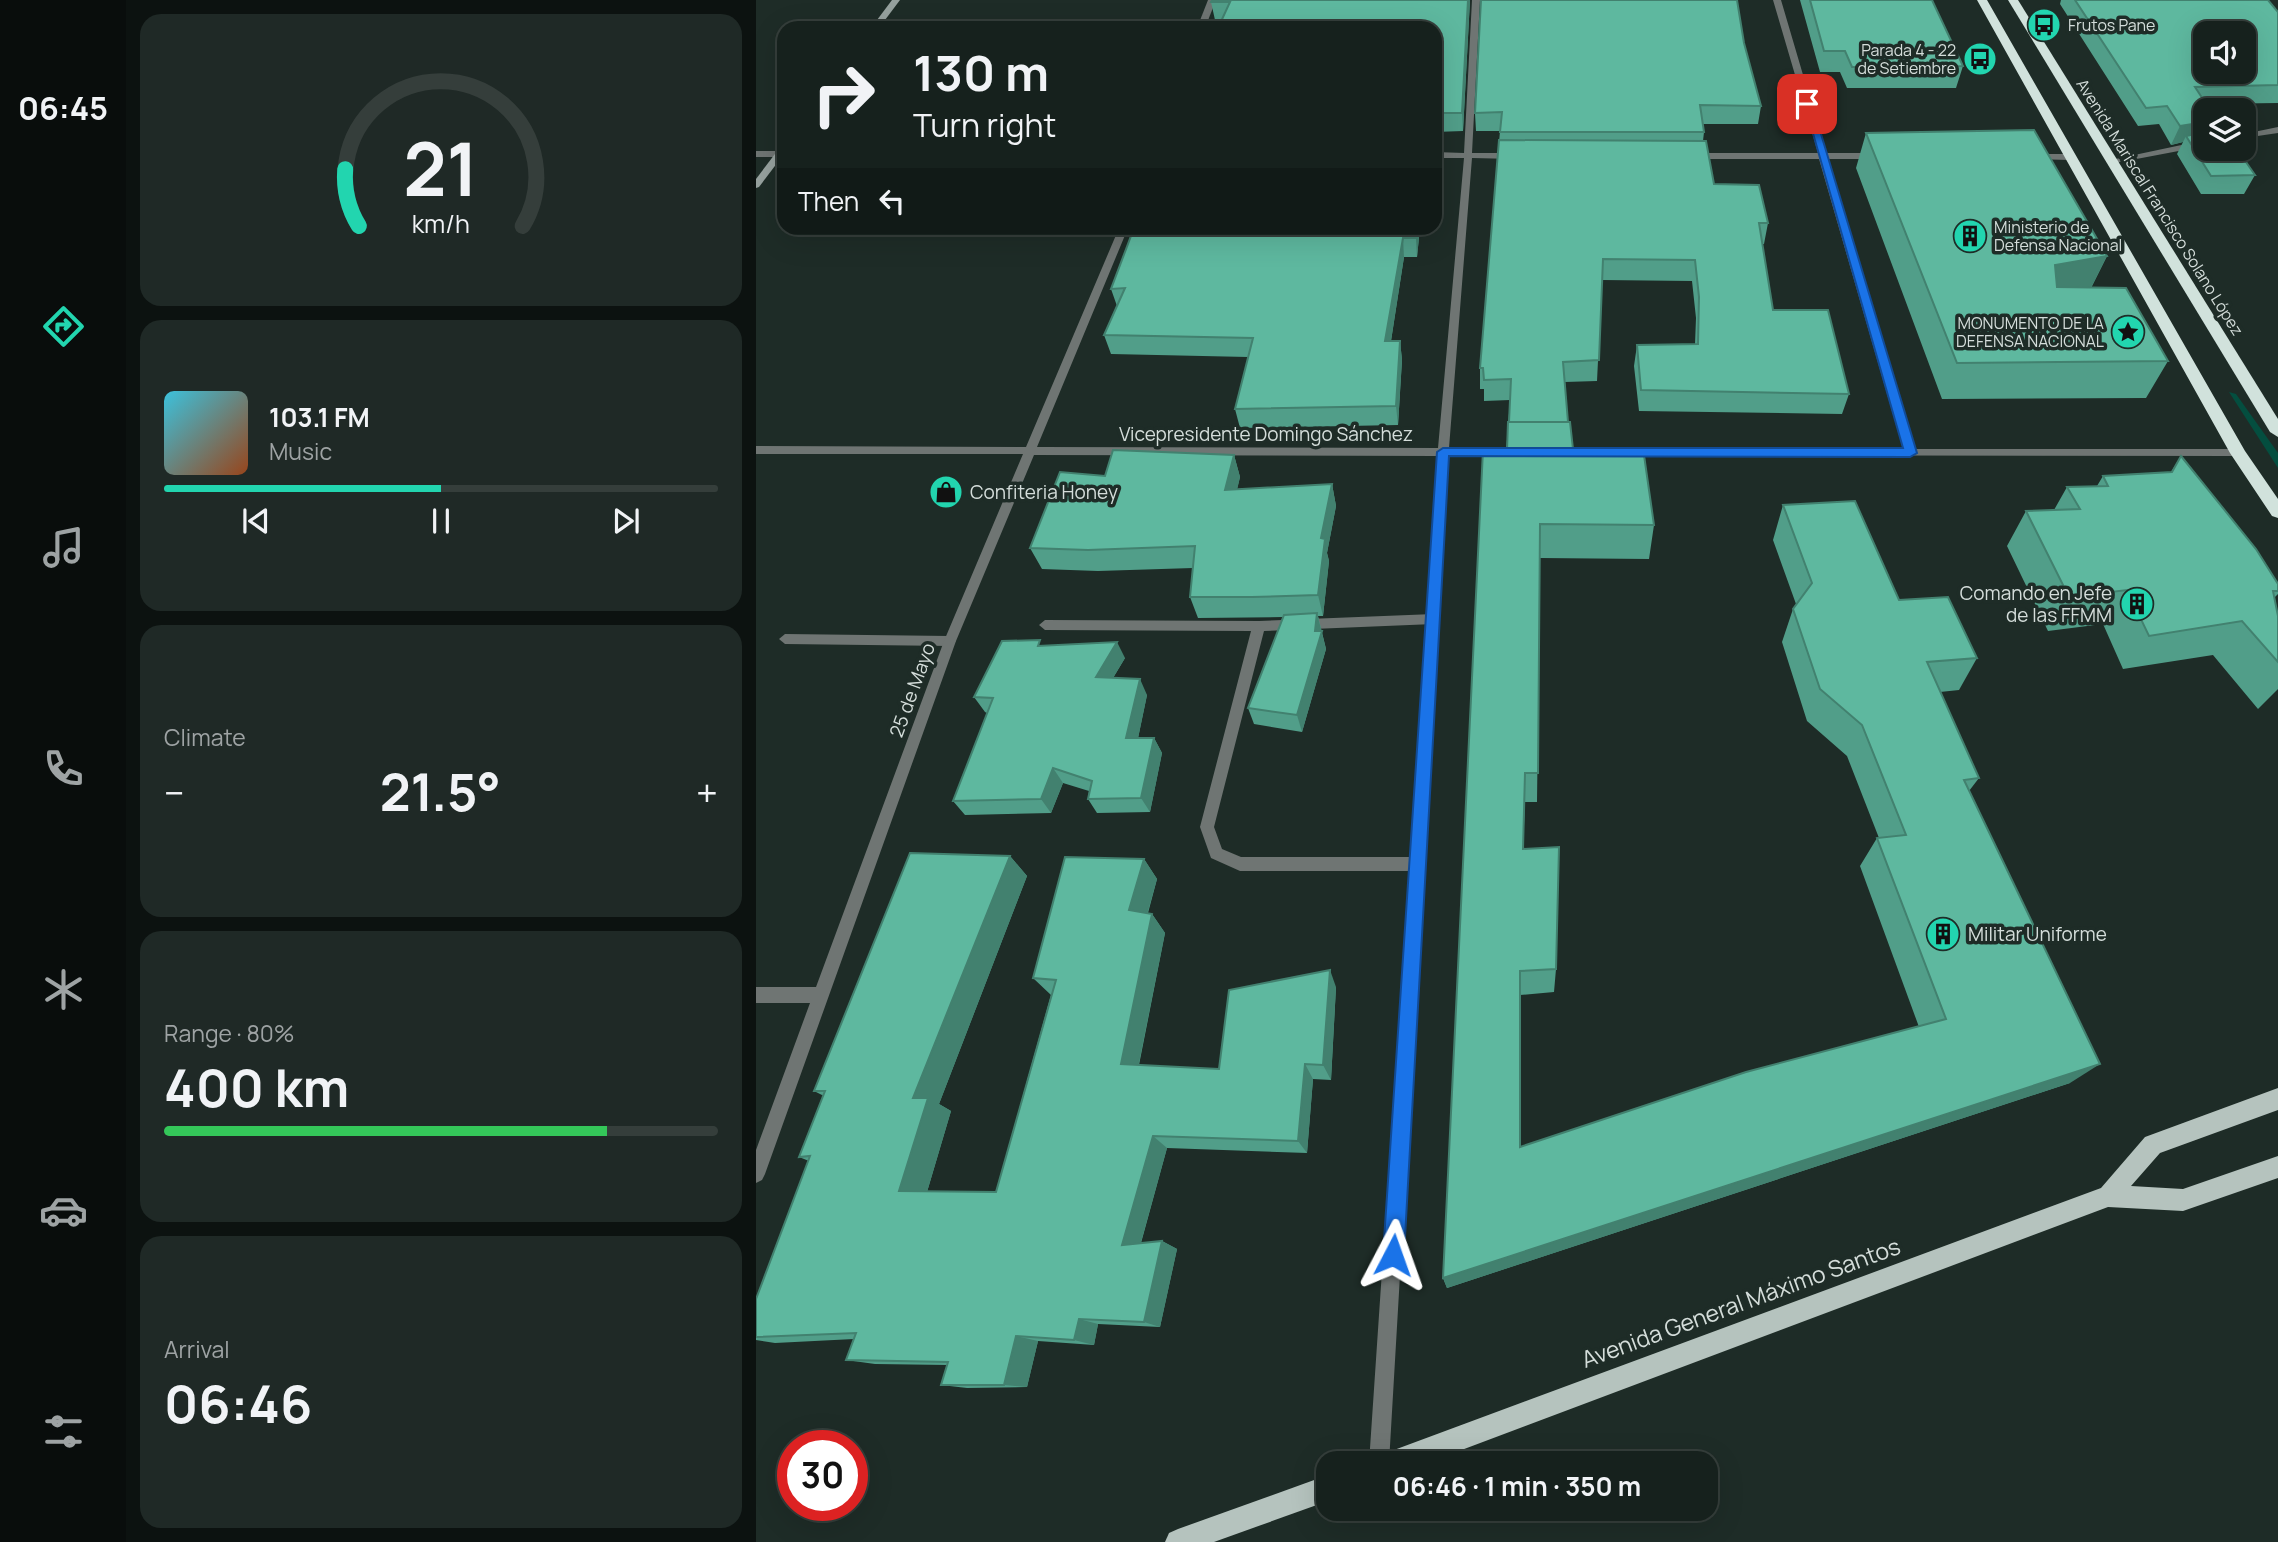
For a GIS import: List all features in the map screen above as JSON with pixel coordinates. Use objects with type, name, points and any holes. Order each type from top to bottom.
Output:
[{"type":"highway","points":[[1982,0],[2238,453],[2278,512]]},
{"type":"highway","name":"Avenida Mariscal Francisco Solano López","points":[[2013,0],[2278,432]]},
{"type":"main road","name":"Avenida General Máximo Santos","points":[[2108,1196],[2153,1145],[2278,1099]]},
{"type":"main road","name":"Avenida General Máximo Santos","points":[[1426,1451],[2108,1196],[2183,1200],[2278,1167]]},
{"type":"main road","points":[[1178,1542],[1316,1492]]},
{"type":"street","points":[[880,21],[896,0]]},
{"type":"street","points":[[1204,21],[1212,0]]},
{"type":"street","points":[[1380,1451],[1443,452],[1468,156],[1476,0]]},
{"type":"street","points":[[1777,0],[1910,453]]},
{"type":"street","points":[[2256,134],[2278,130]]},
{"type":"street","points":[[2109,160],[2193,145]]},
{"type":"street","points":[[756,154],[777,152]]},
{"type":"street","points":[[1442,155],[1531,156]]},
{"type":"street","points":[[1684,156],[1889,156]]},
{"type":"street","points":[[2022,157],[2069,157]]},
{"type":"street","points":[[756,185],[777,159]]},
{"type":"street","name":"25 de Mayo","points":[[756,1174],[950,641],[1121,235]]},
{"type":"street","name":"Vicepresidente Domingo Sánchez","points":[[756,450],[1512,452]]},
{"type":"street","points":[[1608,452],[2238,453]]},
{"type":"street","points":[[1045,625],[1259,626],[1434,619]]},
{"type":"street","points":[[1259,626],[1207,827],[1216,853],[1240,864],[1419,864]]},
{"type":"street","points":[[785,639],[950,641]]},
{"type":"street","points":[[756,995],[822,995]]},
{"type":"green space","points":[[2229,392],[2236,394],[2278,453],[2278,468]]},
{"type":"building","points":[[1468,0],[1462,113],[1442,113],[1442,21],[1221,21],[1230,2],[1211,2]]},
{"type":"building","points":[[1481,0],[1737,0],[1744,43],[1761,106],[1700,105],[1704,132],[1500,132],[1502,112],[1475,113]]},
{"type":"building","points":[[1810,0],[1932,0],[1963,66],[1852,67],[1845,51],[1824,51]]},
{"type":"building","points":[[2075,0],[2268,0],[2278,12],[2278,85],[2195,87],[2202,98],[2193,98],[2193,124],[2180,126],[2167,106],[2146,108]]},
{"type":"building","name":"Ministerio de Defensa Nacional","points":[[2034,130],[2107,256],[2055,265],[2057,287],[2126,288],[2168,361],[1957,363],[1866,133]]},
{"type":"building","points":[[2193,135],[2193,147],[2186,136]]},
{"type":"building","points":[[1499,140],[1706,141],[1714,184],[1759,185],[1768,223],[1759,223],[1773,310],[1828,310],[1849,394],[1641,390],[1637,345],[1698,344],[1699,297],[1695,260],[1603,259],[1599,360],[1563,362],[1568,422],[1509,422],[1511,379],[1484,380],[1483,368],[1480,368]]},
{"type":"building","points":[[2202,161],[2245,161],[2255,175],[2211,176]]},
{"type":"building","points":[[1131,235],[1416,235],[1416,238],[1403,238],[1385,341],[1400,341],[1396,406],[1235,409],[1253,338],[1104,335],[1125,288],[1111,289]]},
{"type":"building","name":"Militar Uniforme","points":[[1508,422],[1570,422],[1573,449],[1643,448],[1654,525],[1540,524],[1538,773],[1525,773],[1523,849],[1559,847],[1556,969],[1520,971],[1520,1147],[1746,1072],[1946,1019],[1877,838],[1906,835],[1862,725],[1820,689],[1793,609],[1812,583],[1783,505],[1855,501],[1899,600],[1948,597],[1977,658],[1927,662],[1979,778],[1964,780],[2100,1064],[1443,1278],[1483,450],[1507,450]]},
{"type":"building","points":[[1113,450],[1234,455],[1225,490],[1332,484],[1321,538],[1325,539],[1318,595],[1190,597],[1195,546],[1088,550],[1030,548],[1060,472],[1105,476]]},
{"type":"building","points":[[2181,456],[2256,549],[2278,584],[2278,591],[2273,591],[2278,616],[2278,662],[2242,621],[2149,636],[2127,590],[2069,597],[2026,511],[2080,509],[2067,487],[2108,486],[2103,476],[2172,472]]},
{"type":"building","points":[[1317,613],[1315,631],[1322,631],[1297,715],[1248,708],[1284,615]]},
{"type":"building","points":[[1040,640],[1038,646],[1117,642],[1096,677],[1140,679],[1126,738],[1154,738],[1141,798],[1088,799],[1092,781],[1053,768],[1041,799],[953,801],[993,698],[974,697],[1002,641]]},
{"type":"building","points":[[910,853],[1010,856],[913,1098],[928,1098],[899,1191],[996,1192],[1056,980],[1033,978],[1065,857],[1144,859],[1129,910],[1152,914],[1121,1064],[1219,1069],[1229,990],[1330,970],[1323,1065],[1305,1064],[1298,1141],[1153,1136],[1122,1245],[1162,1241],[1144,1322],[1079,1319],[1074,1340],[1016,1336],[1004,1385],[941,1385],[948,1362],[846,1360],[856,1333],[756,1337],[756,1299],[810,1156],[799,1157],[825,1091],[814,1091]]},
{"type":"place","name":"Frutos Pane","points":[[2044,25]]},
{"type":"place","name":"Parada 4 - 22 de Setiembre","points":[[1980,59]]},
{"type":"place","name":"Ministerio de Defensa Nacional","points":[[1970,236]]},
{"type":"place","name":"MONUMENTO DE LA DEFENSA NACIONAL","points":[[2128,332]]},
{"type":"place","name":"Confiteria Honey","points":[[946,492]]},
{"type":"place","name":"Comando en Jefe de las FFMM","points":[[2137,604]]},
{"type":"place","name":"Militar Uniforme","points":[[1943,934]]},
{"type":"route","points":[[1393,1255],[1443,452],[1910,453],[1807,104]]}]
